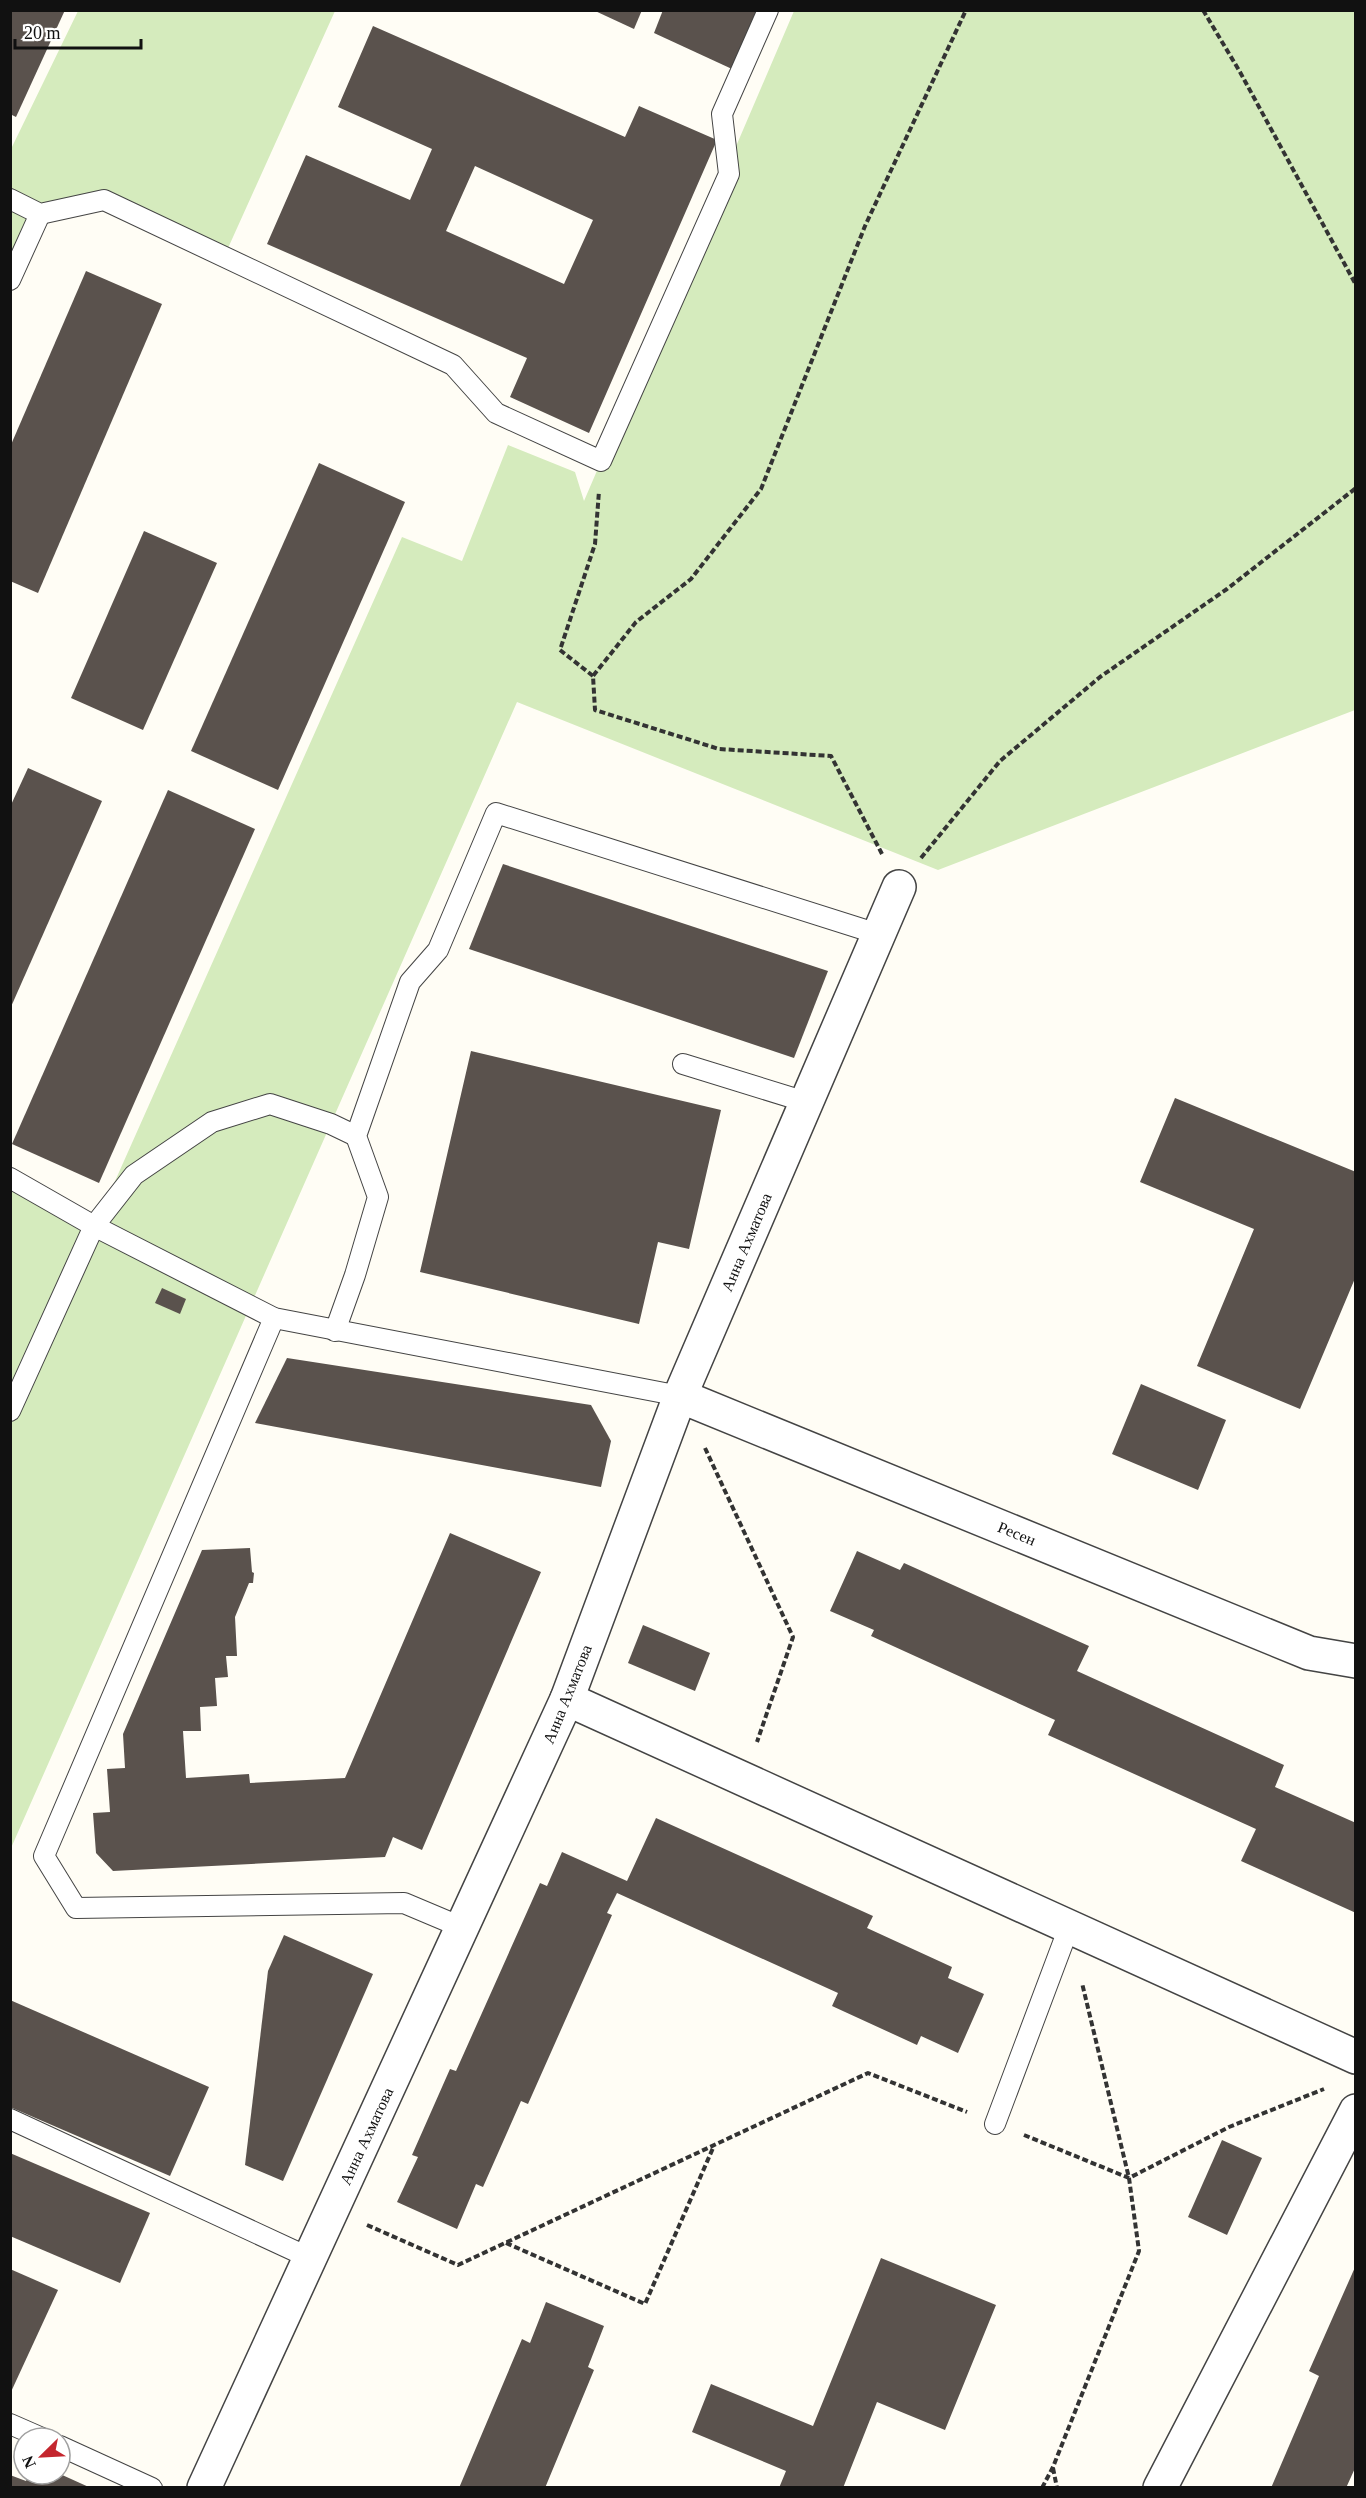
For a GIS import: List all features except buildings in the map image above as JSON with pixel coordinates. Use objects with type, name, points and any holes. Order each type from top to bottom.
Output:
[{"type":"street","name":"Анна Ахматова","points":[[204,2487],[567,1699],[680,1396],[899,887]]},
{"type":"street","name":"Ресен","points":[[680,1396],[1309,1653],[1356,1661]]},
{"type":"street","points":[[567,1699],[1356,2057]]},
{"type":"street","points":[[1160,2487],[1356,2110]]},
{"type":"lane","points":[[10,199],[40,214],[104,200],[453,365],[496,413],[601,460],[729,174],[722,114],[768,10]]},
{"type":"lane","points":[[10,280],[40,214]]},
{"type":"lane","points":[[335,1331],[355,1275],[378,1197],[356,1136],[410,982],[438,950],[496,813],[878,934]]},
{"type":"lane","points":[[683,1064],[806,1102]]},
{"type":"lane","points":[[10,1411],[94,1226],[134,1175],[212,1122],[270,1104],[331,1124],[356,1136]]},
{"type":"lane","points":[[10,1178],[94,1226],[274,1318],[680,1396]]},
{"type":"lane","points":[[274,1318],[44,1856],[76,1908],[404,1903],[461,1927]]},
{"type":"lane","points":[[996,2124],[1069,1927]]},
{"type":"lane","points":[[10,2119],[310,2258]]},
{"type":"lane","points":[[72,2451],[152,2487]]},
{"type":"path","points":[[966,10],[865,226],[761,489],[691,579],[636,622],[593,676],[595,710],[719,748],[831,756],[899,887],[1000,761],[1100,677],[1227,589],[1356,488]]},
{"type":"path","points":[[1203,10],[1240,72],[1356,285]]},
{"type":"path","points":[[593,676],[560,650],[595,544],[601,460]]},
{"type":"path","points":[[680,1396],[793,1637],[744,1780]]},
{"type":"path","points":[[1042,2487],[1053,2468],[1139,2251],[1129,2178],[1069,1927]]},
{"type":"path","points":[[333,2209],[458,2265],[868,2073],[1129,2178],[1229,2127],[1334,2085]]},
{"type":"path","points":[[505,2243],[645,2304],[713,2147]]},
{"type":"path","points":[[1053,2468],[1057,2487]]},
{"type":"green space","points":[[78,11],[335,11],[224,257],[104,200],[40,214],[11,280],[11,149]]},
{"type":"green space","points":[[794,11],[1355,11],[1355,710],[938,870],[517,702],[11,1848],[11,1178],[95,1226],[402,537],[462,561],[508,445],[575,472],[584,501]]}]
